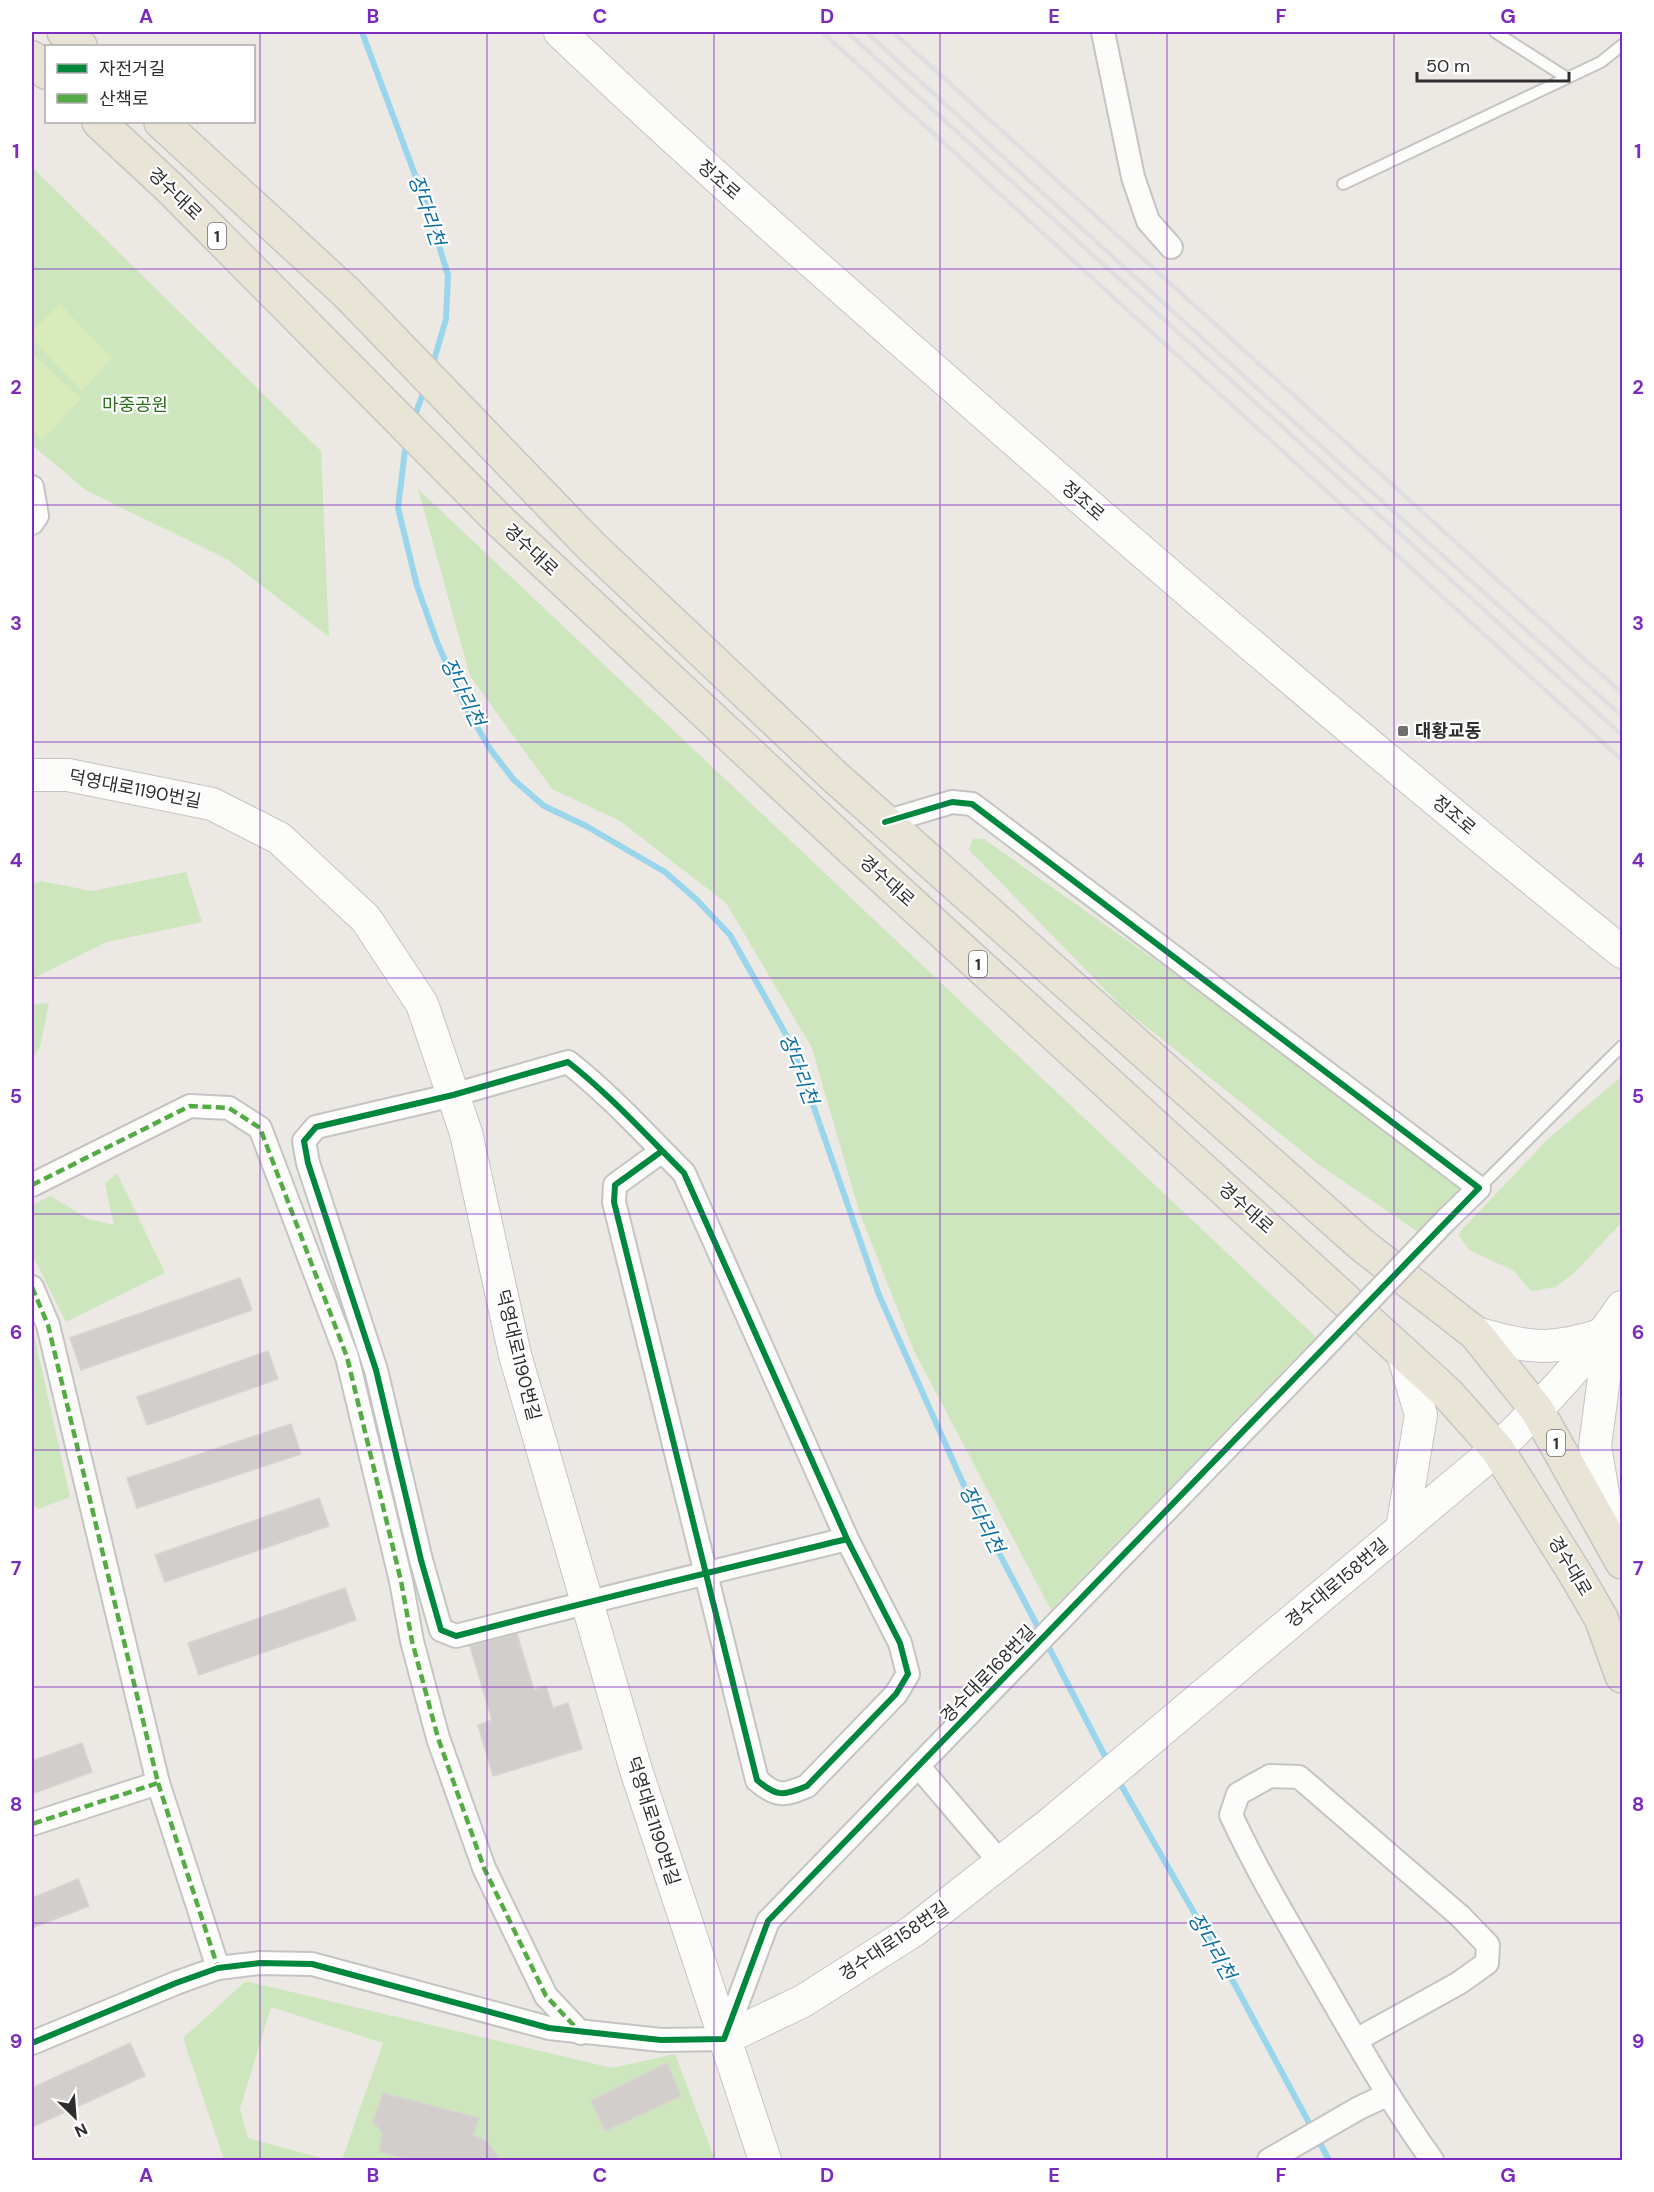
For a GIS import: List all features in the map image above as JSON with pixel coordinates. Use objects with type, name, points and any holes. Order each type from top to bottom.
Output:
[{"type":"main road","points":[[64,32],[79,45]]},
{"type":"main road","points":[[32,58],[45,71]]},
{"type":"main road","name":"경수대로","points":[[100,123],[171,189],[509,530],[855,852],[1448,1394],[1497,1449],[1601,1618],[1623,1676]]},
{"type":"main road","name":"1","points":[[162,123],[347,293],[591,546],[885,822],[1362,1245],[1475,1333],[1537,1410],[1616,1550]]},
{"type":"street","name":"정조로","points":[[560,32],[679,145],[1144,555],[1519,870],[1623,952]]},
{"type":"street","points":[[1104,32],[1100,55],[1133,177],[1149,221],[1171,247]]},
{"type":"street","points":[[32,487],[37,516],[32,523]]},
{"type":"street","name":"덕영대로1190번길","points":[[32,775],[68,775],[212,804],[279,838],[366,919],[422,1004],[466,1133],[515,1355],[636,1770],[765,2160]]},
{"type":"street","points":[[885,822],[952,802],[972,804],[1479,1188]]},
{"type":"street","points":[[662,1150],[615,1185],[614,1202],[705,1573],[757,1780],[770,1792],[789,1794],[807,1786],[896,1694],[908,1674],[900,1643],[847,1539],[684,1173],[662,1150],[593,1082],[568,1062],[453,1095],[316,1127],[304,1142],[308,1163],[376,1370],[421,1560],[441,1630],[456,1636],[587,1602],[705,1573],[847,1539]]},
{"type":"street","points":[[32,1185],[190,1107],[229,1108],[260,1128],[347,1357],[401,1581],[412,1641],[438,1738],[484,1868],[546,1996],[580,2033]]},
{"type":"street","name":"경수대로168번길","points":[[724,2039],[768,1921],[1002,1679],[1077,1606],[1479,1188]]},
{"type":"street","points":[[32,1287],[48,1325],[158,1783],[218,1968]]},
{"type":"street","name":"경수대로158번길","points":[[724,2039],[803,2001],[913,1931],[1052,1822],[1497,1449],[1537,1410],[1604,1334],[1623,1307]]},
{"type":"street","points":[[1475,1333],[1526,1347],[1566,1346],[1604,1334],[1607,1355],[1595,1446],[1616,1550]]},
{"type":"street","points":[[1402,1351],[1421,1415],[1402,1529]]},
{"type":"street","points":[[919,1767],[1001,1863]]},
{"type":"street","points":[[1356,2040],[1459,1983],[1487,1963],[1488,1945],[1460,1916],[1299,1777],[1270,1776],[1238,1794],[1231,1815],[1246,1848],[1387,2095],[1432,2160]]},
{"type":"street","points":[[32,1824],[158,1783]]},
{"type":"street","points":[[32,2043],[218,1968],[260,1963],[312,1964],[549,2028],[662,2040],[724,2039]]},
{"type":"street","points":[[1269,2160],[1359,2108],[1387,2095]]},
{"type":"lane","points":[[1495,32],[1567,78]]},
{"type":"lane","points":[[1343,184],[1601,62],[1623,45]]},
{"type":"lane","points":[[1479,1188],[1622,1046]]},
{"type":"green space","name":"마중공원","points":[[32,167],[321,451],[329,637],[227,559],[87,491],[32,445]]},
{"type":"green space","points":[[60,304],[112,358],[82,391],[32,339],[32,331]]},
{"type":"green space","points":[[32,353],[81,399],[42,440],[32,431]]},
{"type":"green space","points":[[418,489],[1316,1337],[1051,1610],[914,1351],[859,1211],[812,1048],[726,903],[620,821],[552,789],[470,676]]},
{"type":"green space","points":[[973,838],[984,839],[1312,1071],[1463,1190],[1418,1232],[1318,1164],[1123,1008],[969,850]]},
{"type":"green space","points":[[186,872],[202,922],[107,942],[32,979],[32,884],[41,881],[92,891]]},
{"type":"green space","points":[[49,1003],[40,1047],[32,1058],[32,1005]]},
{"type":"green space","points":[[1622,1076],[1622,1222],[1575,1272],[1556,1287],[1531,1291],[1514,1271],[1469,1250],[1458,1234],[1547,1140]]},
{"type":"green space","points":[[117,1173],[165,1273],[66,1322],[32,1254],[32,1205],[51,1196],[88,1219],[114,1225],[105,1184]]},
{"type":"green space","points":[[32,1325],[70,1497],[38,1509],[32,1503]]},
{"type":"green space","points":[[246,1981],[612,2068],[675,2054],[715,2160],[342,2160],[383,2043],[271,2007],[240,2109],[248,2138],[329,2160],[224,2160],[183,2038]]},
{"type":"building","points":[[240,1278],[252,1310],[81,1370],[70,1338]]},
{"type":"building","points":[[268,1351],[278,1379],[147,1425],[137,1397]]},
{"type":"building","points":[[291,1424],[301,1454],[137,1508],[127,1478]]},
{"type":"building","points":[[319,1498],[329,1526],[165,1582],[155,1555]]},
{"type":"building","points":[[345,1588],[356,1620],[199,1675],[188,1643]]},
{"type":"building","points":[[517,1634],[534,1690],[546,1686],[553,1708],[568,1703],[582,1749],[493,1776],[478,1725],[492,1720],[470,1646]]},
{"type":"building","points":[[82,1743],[92,1772],[32,1794],[32,1761]]},
{"type":"building","points":[[78,1879],[89,1906],[32,1928],[32,1898]]},
{"type":"building","points":[[130,2043],[145,2076],[32,2127],[32,2088]]},
{"type":"building","points":[[667,2063],[681,2096],[605,2131],[591,2100]]},
{"type":"building","points":[[383,2093],[479,2118],[473,2135],[485,2140],[501,2160],[413,2160],[379,2152],[383,2133],[373,2122]]},
{"type":"waterway","name":"장다리천","points":[[362,32],[428,210],[448,275],[446,319],[432,367]]},
{"type":"waterway","name":"장다리천","points":[[414,418],[425,388]]},
{"type":"waterway","name":"장다리천","points":[[406,442],[398,508],[417,586],[437,642],[465,706],[490,749],[514,780],[544,806],[586,826],[665,872],[697,900],[730,935],[793,1047],[879,1295],[966,1490],[1041,1633]]},
{"type":"waterway","name":"장다리천","points":[[1046,1642],[1109,1764]]},
{"type":"waterway","name":"장다리천","points":[[1117,1778],[1228,1972],[1329,2160]]},
{"type":"railway","points":[[822,32],[1622,760]]},
{"type":"railway","points":[[847,32],[1622,735]]},
{"type":"railway","points":[[866,32],[1336,460],[1622,716]]},
{"type":"railway","points":[[893,32],[1622,693]]},
{"type":"marked path","points":[[32,1185],[190,1106],[229,1108],[260,1128],[347,1357],[401,1581],[412,1641],[438,1738],[484,1868],[546,1996],[579,2031]]},
{"type":"marked path","points":[[32,1287],[48,1325],[158,1783],[32,1824]]},
{"type":"marked path","points":[[158,1783],[218,1968]]},
{"type":"cycle path","points":[[32,2043],[218,1968],[260,1963],[312,1964],[549,2028],[661,2040],[724,2039],[768,1921],[1479,1188],[972,804],[952,802],[885,822]]},
{"type":"cycle path","points":[[662,1151],[615,1185],[614,1202],[757,1780],[770,1790],[780,1793],[792,1792],[807,1786],[896,1694],[908,1674],[900,1643],[847,1539],[684,1173],[613,1102],[568,1062],[453,1095],[316,1127],[304,1141],[308,1163],[376,1370],[421,1560],[441,1630],[456,1636],[602,1599],[700,1575],[749,1563],[847,1539]]},
{"type":"place","name":"대황교동","points":[[1403,731]]}]
